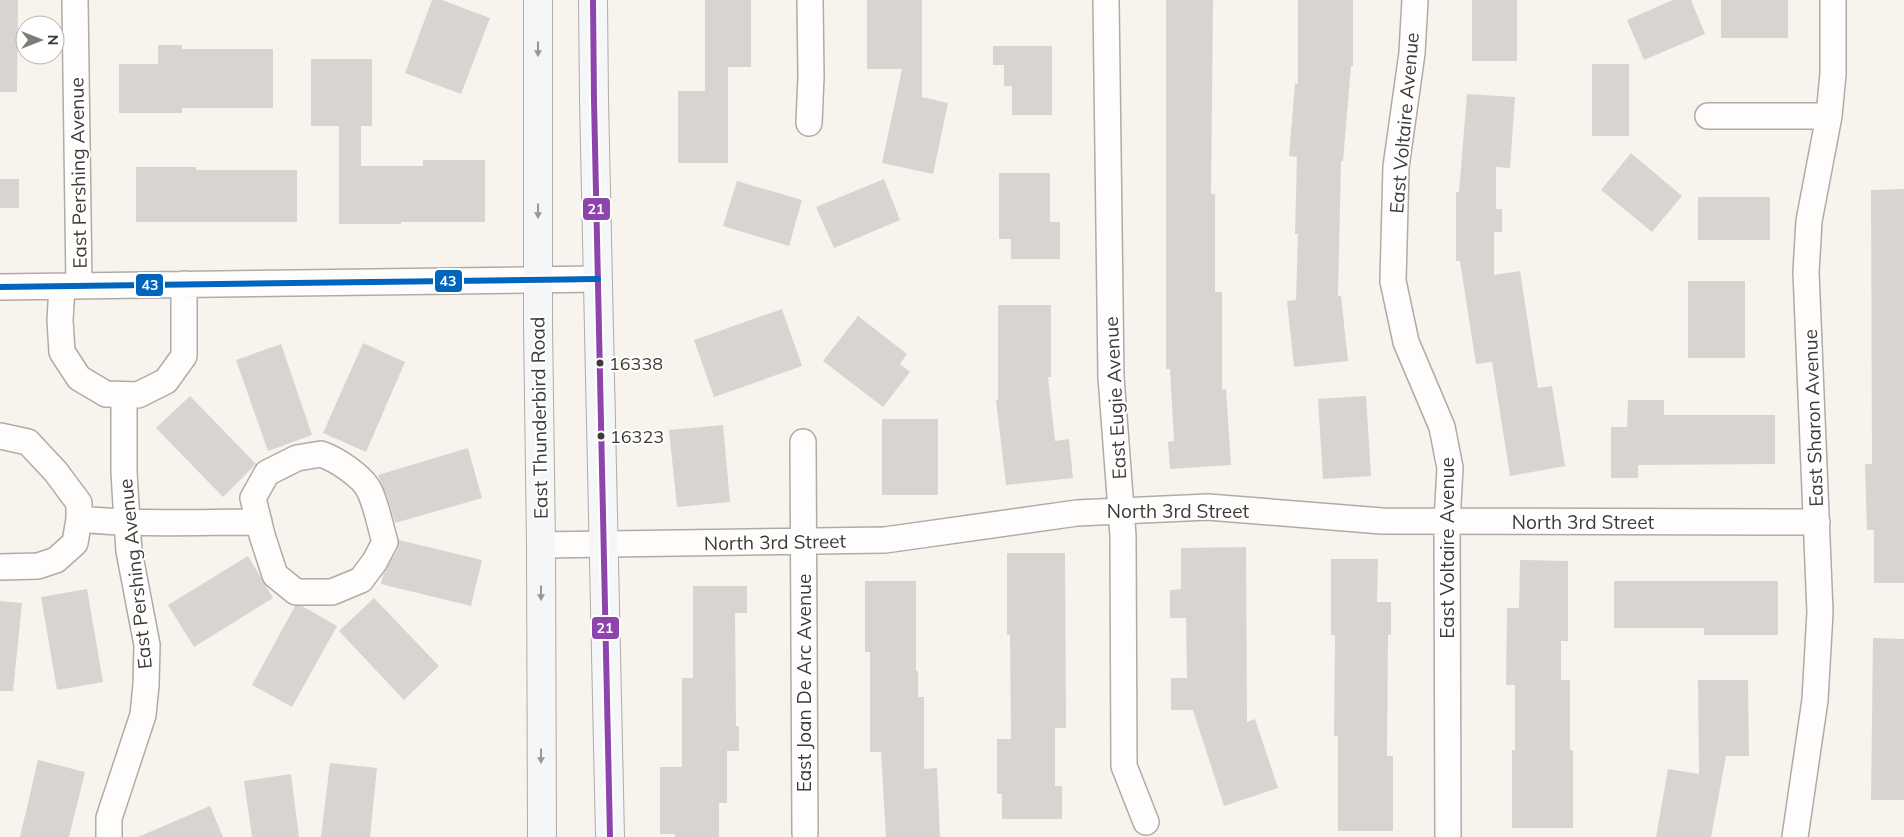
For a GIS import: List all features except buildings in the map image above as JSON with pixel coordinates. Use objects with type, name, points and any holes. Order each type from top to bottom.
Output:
[{"type":"main road","name":"East Thunderbird Road","points":[[538,0],[542,837]]},
{"type":"main road","points":[[593,0],[610,837]]},
{"type":"street","name":"East Pershing Avenue","points":[[76,0],[70,286],[60,320],[62,352],[79,378],[106,394],[138,395],[166,381],[184,356],[184,284]]},
{"type":"street","points":[[809,123],[811,77],[810,0]]},
{"type":"street","name":"East Eugie Avenue","points":[[1106,0],[1111,377],[1122,510],[1124,766],[1146,822]]},
{"type":"street","name":"East Voltaire Avenue","points":[[1415,0],[1412,53],[1396,167],[1393,281],[1406,342],[1442,427],[1450,468],[1447,522],[1448,837]]},
{"type":"street","name":"East Sharon Avenue","points":[[1795,837],[1815,700],[1820,612],[1806,272],[1809,221],[1829,116],[1833,74],[1833,0]]},
{"type":"street","points":[[1708,116],[1829,116]]},
{"type":"street","points":[[0,287],[598,279]]},
{"type":"street","name":"East Pershing Avenue","points":[[109,837],[109,818],[143,715],[146,685],[147,645],[130,552],[127,522],[124,472],[124,394]]},
{"type":"street","points":[[0,436],[28,442],[56,472],[79,502],[79,519],[75,543],[56,560],[38,566],[0,567]]},
{"type":"street","name":"East Joan De Arc Avenue","points":[[803,442],[805,833]]},
{"type":"street","points":[[321,454],[334,458],[370,490],[384,542],[375,561],[361,580],[332,592],[296,592],[276,575],[259,522],[254,498],[267,473],[297,458],[321,454]]},
{"type":"street","name":"North 3rd Street","points":[[542,545],[804,543],[885,540],[1077,513],[1208,507],[1382,521],[1817,522]]},
{"type":"street","points":[[79,519],[127,522],[259,522]]},
{"type":"transit line","name":"21","points":[[593,0],[610,837]]},
{"type":"transit line","name":"43","points":[[0,287],[598,279]]},
{"type":"place","name":"16338","points":[[600,363]]},
{"type":"place","name":"16323","points":[[601,436]]}]
